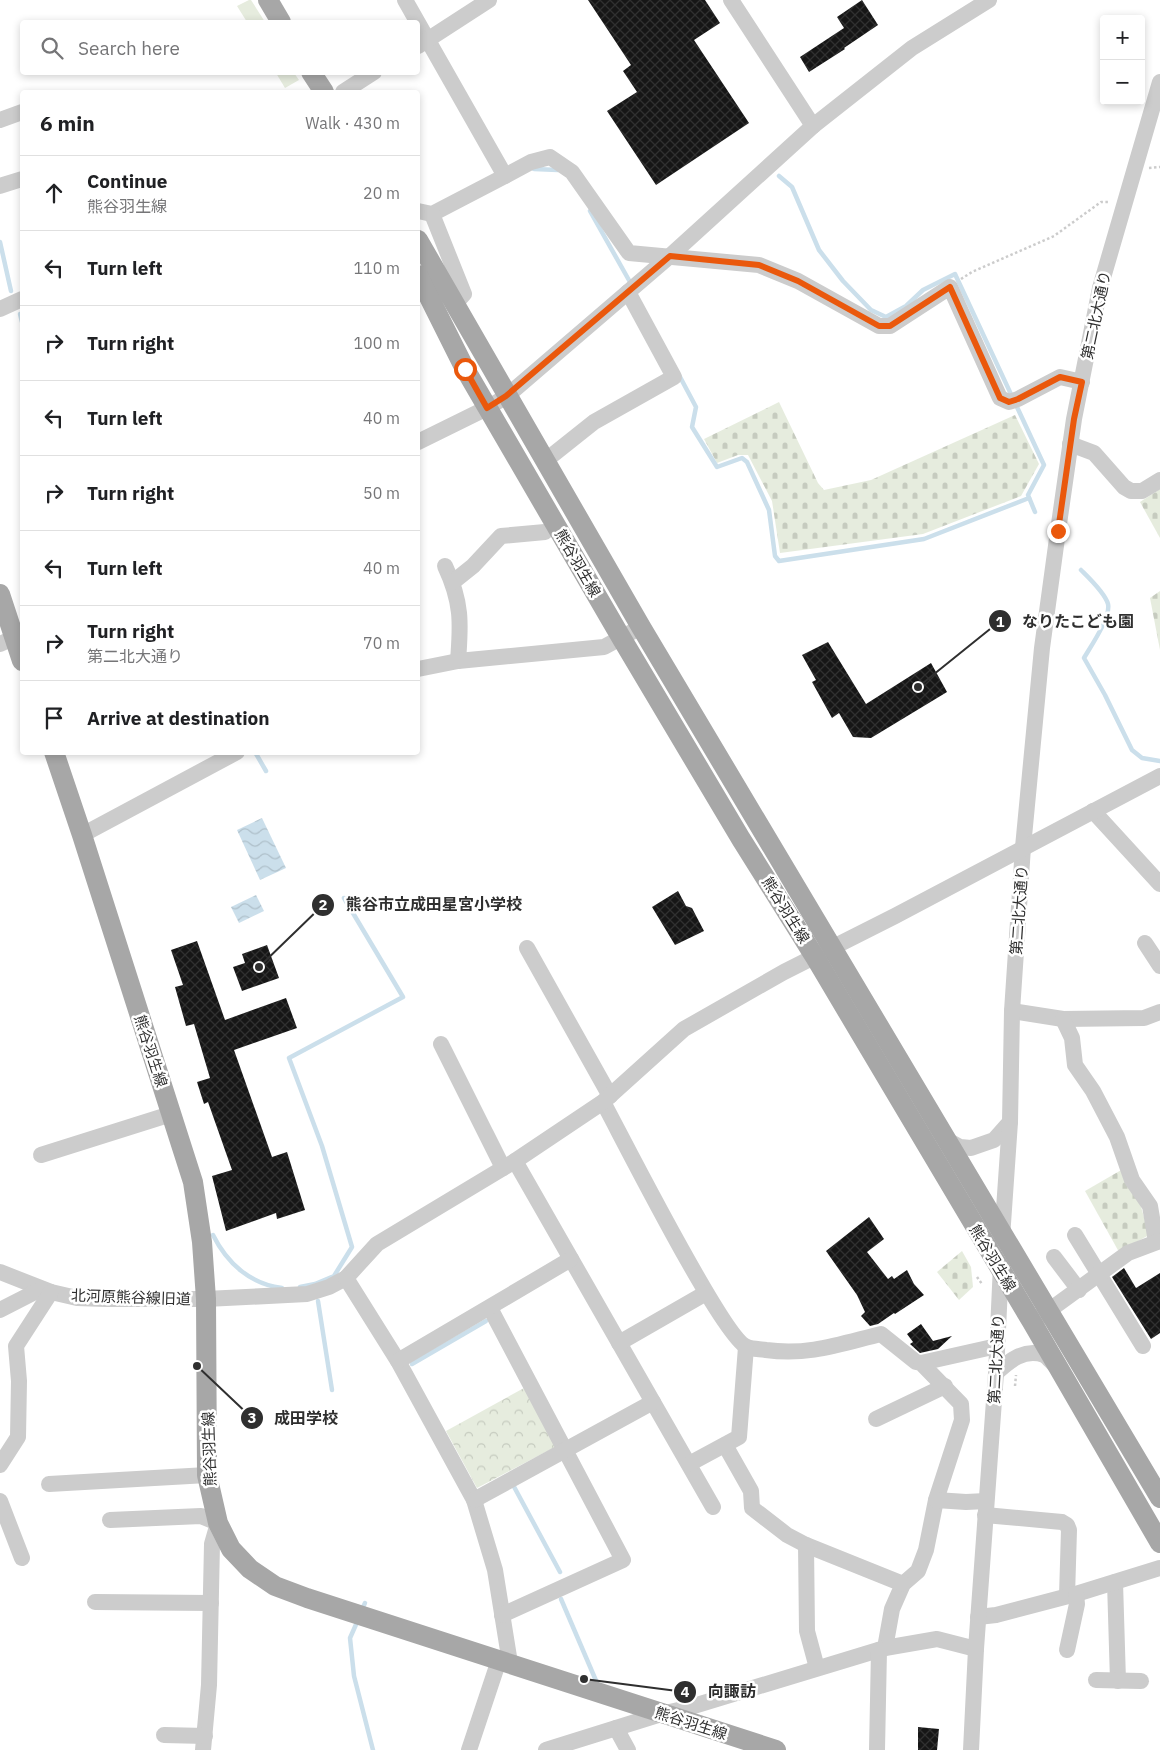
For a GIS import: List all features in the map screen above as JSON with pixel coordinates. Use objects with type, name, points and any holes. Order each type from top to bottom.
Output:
[{"type":"main road","points":[[268,0],[280,20]]},
{"type":"main road","points":[[313,75],[323,90]]},
{"type":"main road","name":"熊谷羽生線","points":[[420,243],[506,396],[641,627],[1160,1498]]},
{"type":"main road","name":"熊谷羽生線","points":[[420,279],[465,369],[622,639],[741,839],[815,957],[1032,1322],[1160,1543]]},
{"type":"main road","points":[[0,594],[12,638],[20,656]]},
{"type":"main road","name":"熊谷羽生線","points":[[55,755],[193,1182],[199,1218],[206,1299],[207,1475],[218,1523],[231,1550],[250,1569],[275,1586],[352,1613],[776,1750]]},
{"type":"street","points":[[405,0],[413,20]]},
{"type":"street","points":[[489,0],[423,43],[505,176]]},
{"type":"street","points":[[731,0],[813,126]]},
{"type":"street","points":[[420,441],[487,408],[506,396],[670,256],[813,126],[912,48],[989,0]]},
{"type":"street","points":[[346,90],[369,75]]},
{"type":"street","name":"第二北大通り","points":[[972,1750],[976,1649],[996,1373],[1000,1270],[1010,1122],[1012,1011],[1024,847],[1042,648],[1070,444],[1100,288],[1160,82]]},
{"type":"street","points":[[0,120],[20,113]]},
{"type":"street","points":[[455,304],[464,294],[425,212],[505,176],[531,162],[550,157],[572,172],[629,253],[759,265],[798,281],[879,326],[890,326],[950,287],[1000,398],[1013,400],[1060,377],[1082,382]]},
{"type":"street","points":[[0,186],[20,180]]},
{"type":"street","points":[[545,461],[594,422],[674,376],[628,292]]},
{"type":"street","points":[[0,309],[20,300]]},
{"type":"street","points":[[1070,444],[1094,453],[1124,487],[1131,491],[1142,491],[1160,480]]},
{"type":"street","points":[[453,582],[473,566],[501,536],[545,532]]},
{"type":"street","points":[[445,566],[453,582],[461,620],[458,661]]},
{"type":"street","points":[[420,669],[458,661],[604,647],[622,639],[641,627]]},
{"type":"street","points":[[82,835],[230,755]]},
{"type":"street","points":[[469,1750],[505,1661],[502,1615],[495,1570],[474,1500],[398,1360],[346,1278],[377,1244],[509,1165],[606,1099],[684,1029],[784,972],[1160,776]]},
{"type":"street","points":[[1093,811],[1160,884]]},
{"type":"street","points":[[1144,943],[1160,966]]},
{"type":"street","points":[[527,948],[706,1293],[732,1334],[746,1347],[783,1352],[812,1351],[881,1334],[916,1362],[921,1363],[997,1346]]},
{"type":"street","points":[[1012,1011],[1063,1019],[1144,1018],[1160,1012]]},
{"type":"street","points":[[1032,1322],[1049,1312],[1128,1253],[1158,1242],[1150,1206],[1132,1180],[1117,1137],[1093,1091],[1075,1065],[1072,1038],[1063,1019]]},
{"type":"street","points":[[441,1044],[509,1165],[571,1259],[713,1507]]},
{"type":"street","points":[[41,1155],[171,1114]]},
{"type":"street","points":[[947,1140],[960,1148],[971,1148],[994,1140],[1010,1122]]},
{"type":"street","points":[[1075,1235],[1143,1346]]},
{"type":"street","points":[[1054,1257],[1079,1290]]},
{"type":"street","points":[[398,1360],[571,1259]]},
{"type":"street","name":"北河原熊谷線旧道","points":[[0,1272],[46,1291],[77,1298],[105,1299],[206,1299],[307,1294],[329,1287],[346,1278]]},
{"type":"street","points":[[0,1310],[46,1291]]},
{"type":"street","points":[[0,1465],[18,1437],[19,1381],[16,1346],[46,1291]]},
{"type":"street","points":[[619,1342],[706,1293]]},
{"type":"street","points":[[490,1308],[623,1560],[502,1615]]},
{"type":"street","points":[[689,1464],[739,1437],[746,1347]]},
{"type":"street","points":[[996,1373],[1016,1356],[1030,1354],[1044,1356],[1060,1370]]},
{"type":"street","points":[[877,1750],[882,1649],[892,1609],[903,1584],[918,1570],[926,1550],[936,1500],[962,1420],[961,1404],[921,1363]]},
{"type":"street","points":[[876,1419],[945,1386]]},
{"type":"street","points":[[474,1500],[653,1402]]},
{"type":"street","points":[[725,1444],[751,1491],[752,1508],[787,1535],[806,1545],[903,1584]]},
{"type":"street","points":[[50,1484],[207,1475]]},
{"type":"street","points":[[936,1500],[966,1502],[986,1508],[1062,1522],[1067,1525],[1069,1530],[1071,1595],[1077,1604],[1067,1650]]},
{"type":"street","points":[[0,1501],[22,1558]]},
{"type":"street","points":[[110,1520],[201,1516],[218,1523],[212,1544],[209,1685],[204,1743],[164,1735]]},
{"type":"street","points":[[806,1545],[807,1631],[817,1668]]},
{"type":"street","points":[[978,1617],[996,1615],[1071,1595],[1160,1568]]},
{"type":"street","points":[[1115,1582],[1118,1680]]},
{"type":"street","points":[[95,1602],[211,1602]]},
{"type":"street","points":[[546,1750],[580,1745],[616,1728],[882,1649],[937,1639],[976,1649]]},
{"type":"street","points":[[1096,1680],[1141,1681]]},
{"type":"street","points":[[616,1728],[628,1750]]},
{"type":"path","points":[[966,276],[1054,236],[1101,202],[1107,201],[1124,205]]},
{"type":"path","points":[[977,1277],[982,1284]]},
{"type":"path","points":[[1015,1386],[1017,1373]]},
{"type":"green space","points":[[251,0],[264,20],[246,20],[237,6]]},
{"type":"green space","points":[[277,75],[295,75],[299,80],[285,88]]},
{"type":"green space","points":[[779,402],[818,483],[824,490],[871,480],[1015,415],[1039,464],[1021,496],[923,534],[780,553],[772,501],[748,455],[738,455],[717,463],[704,439]]},
{"type":"green space","points":[[1160,489],[1160,538],[1140,502]]},
{"type":"green space","points":[[1160,591],[1160,650],[1150,598]]},
{"type":"green space","points":[[1123,1169],[1138,1196],[1149,1235],[1119,1252],[1085,1191]]},
{"type":"green space","points":[[962,1251],[971,1267],[973,1287],[959,1300],[937,1272]]},
{"type":"green space","points":[[524,1388],[557,1446],[477,1488],[446,1431]]},
{"type":"water","points":[[262,818],[286,868],[260,880],[237,830]]},
{"type":"water","points":[[256,895],[264,911],[239,923],[231,907]]},
{"type":"building","points":[[588,0],[705,0],[720,23],[694,40],[749,123],[656,185],[607,111],[637,92],[623,71],[631,65]]},
{"type":"building","points":[[862,0],[878,25],[809,72],[800,57],[844,28],[837,17]]},
{"type":"building","points":[[828,642],[866,704],[931,663],[947,692],[871,738],[853,737],[839,713],[832,718],[812,682],[816,680],[802,655]]},
{"type":"building","points":[[678,891],[686,906],[692,908],[704,931],[675,945],[652,907]]},
{"type":"building","points":[[197,941],[225,1020],[286,998],[297,1028],[234,1050],[272,1157],[287,1152],[305,1210],[277,1219],[276,1213],[226,1231],[212,1176],[232,1170],[208,1102],[204,1104],[197,1082],[210,1078],[194,1024],[186,1026],[175,987],[183,985],[171,950]]},
{"type":"building","points":[[267,945],[279,978],[242,991],[233,967],[245,963],[242,954]]},
{"type":"building","points":[[869,1217],[884,1239],[867,1252],[888,1279],[892,1276],[894,1279],[907,1270],[914,1284],[924,1295],[878,1324],[870,1326],[861,1316],[865,1312],[857,1295],[826,1251]]},
{"type":"building","points":[[1124,1268],[1136,1288],[1160,1273],[1160,1333],[1151,1339],[1112,1277]]},
{"type":"building","points":[[921,1324],[933,1341],[952,1336],[938,1349],[920,1353],[910,1344],[913,1342],[907,1334]]},
{"type":"building","points":[[918,1727],[939,1729],[937,1750],[918,1750]]},
{"type":"waterway","points":[[534,169],[558,170]]},
{"type":"waterway","points":[[779,176],[792,187],[819,250],[843,281],[871,310],[886,317],[906,306],[923,290],[955,274],[1044,465],[1028,495],[1035,512]]},
{"type":"waterway","points":[[590,211],[630,282]]},
{"type":"waterway","points":[[0,242],[11,291]]},
{"type":"waterway","points":[[679,375],[696,407],[692,427],[717,467],[742,458],[747,462],[769,510],[775,556],[779,561],[924,539],[1029,498]]},
{"type":"waterway","points":[[1081,570],[1100,591],[1108,604],[1104,624],[1084,658],[1105,695],[1132,750],[1142,758],[1160,761]]},
{"type":"waterway","points":[[257,755],[266,771]]},
{"type":"waterway","points":[[300,1287],[315,1284],[334,1276],[352,1247],[322,1146],[289,1058],[403,997],[344,898]]},
{"type":"waterway","points":[[213,1235],[225,1255],[250,1277],[270,1286],[282,1288]]},
{"type":"waterway","points":[[318,1301],[332,1390]]},
{"type":"waterway","points":[[412,1364],[486,1321]]},
{"type":"waterway","points":[[512,1483],[560,1572]]},
{"type":"waterway","points":[[561,1599],[597,1683]]},
{"type":"waterway","points":[[361,1611],[365,1603]]},
{"type":"waterway","points":[[358,1620],[350,1638],[354,1676],[373,1750]]},
{"type":"place","name":"なりたこども園","points":[[918,687]]},
{"type":"place","name":"熊谷市立成田星宮小学校","points":[[259,967]]},
{"type":"place","name":"成田学校","points":[[197,1366]]},
{"type":"place","name":"向諏訪","points":[[584,1679]]},
{"type":"route","points":[[465,369],[487,408],[506,396],[670,256],[759,265],[798,281],[879,326],[890,326],[950,287],[1000,398],[1009,402],[1018,399],[1060,377],[1082,382],[1074,419],[1058,531]]}]
